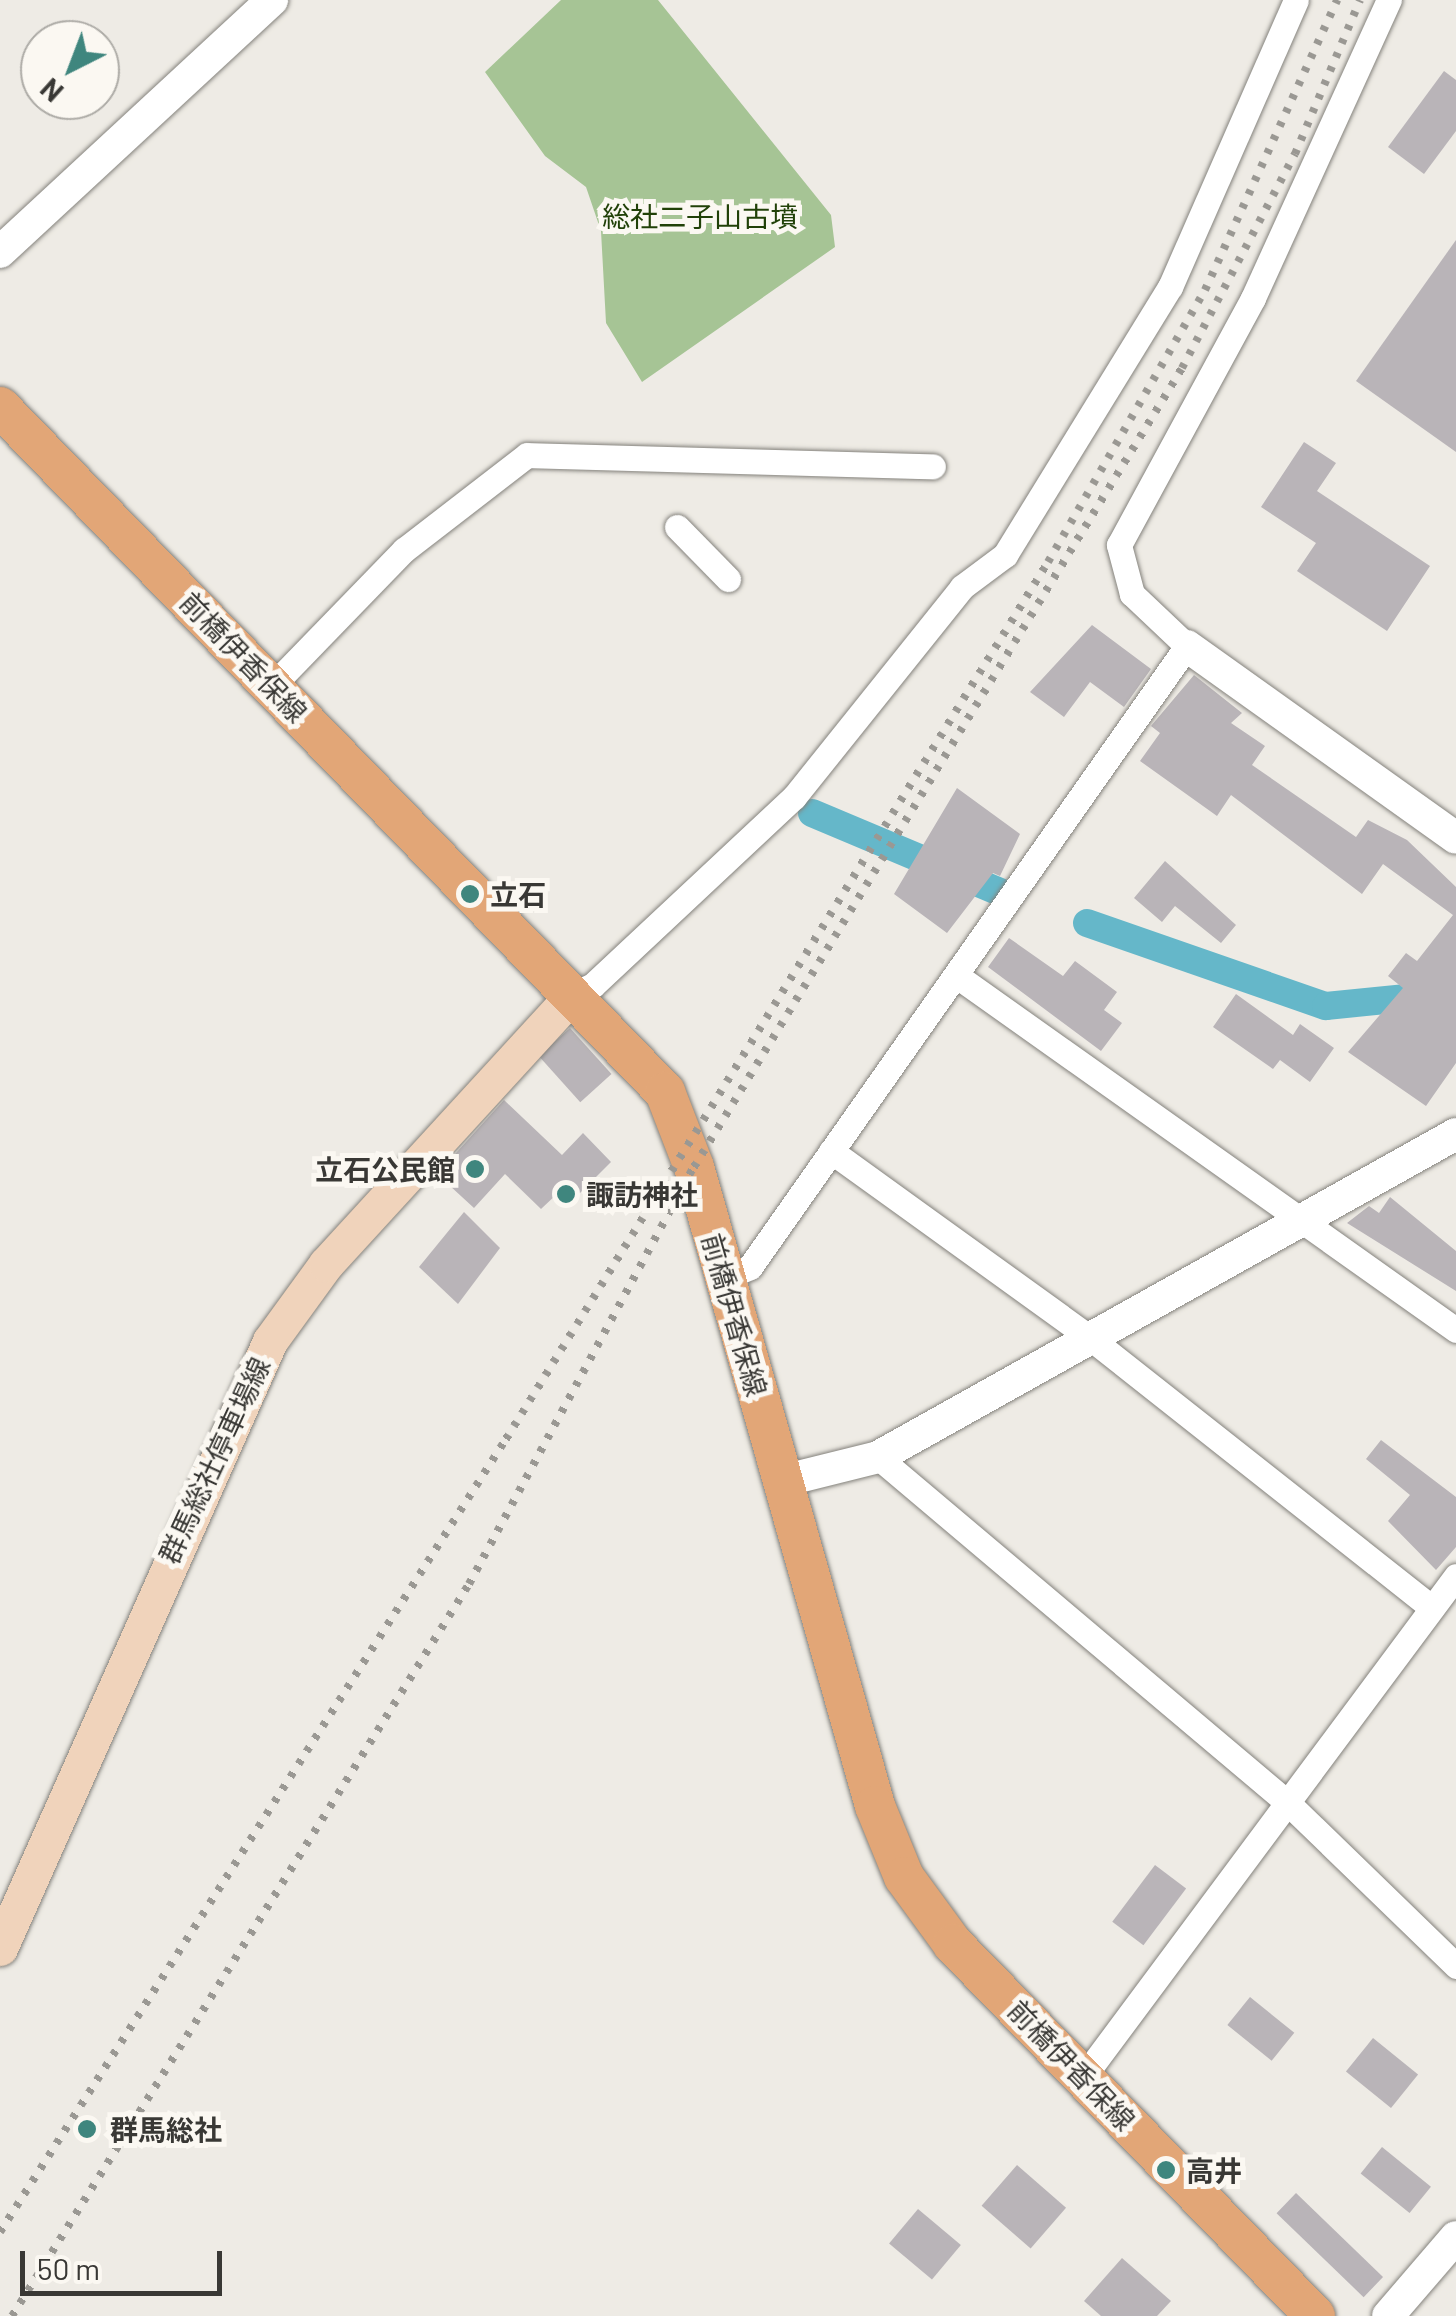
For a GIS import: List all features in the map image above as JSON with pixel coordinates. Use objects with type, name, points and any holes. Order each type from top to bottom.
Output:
[{"type":"main road","name":"前橋伊香保線","points":[[0,407],[664,1092],[904,1877],[953,1944],[1315,2316]]},
{"type":"main road","name":"群馬総社停車場線","points":[[0,1948],[225,1426],[270,1341],[326,1264],[572,994]]},
{"type":"street","points":[[0,252],[272,0]]},
{"type":"street","points":[[572,994],[593,985],[794,797],[962,588],[1004,556],[1162,304],[1296,0]]},
{"type":"street","points":[[1389,0],[1253,298],[1119,545],[1132,594],[1187,646],[1456,838]]},
{"type":"street","points":[[272,686],[404,550],[527,455],[933,466]]},
{"type":"street","points":[[678,527],[728,580]]},
{"type":"street","points":[[724,1278],[750,1267],[1187,646]]},
{"type":"street","points":[[957,976],[1456,1330]]},
{"type":"street","points":[[782,1481],[878,1457],[1456,1134]]},
{"type":"street","points":[[832,1151],[1089,1336],[1432,1608]]},
{"type":"street","points":[[878,1457],[1288,1804],[1456,1966]]},
{"type":"street","points":[[1084,2076],[1456,1576]]},
{"type":"street","points":[[1388,2316],[1456,2236]]},
{"type":"green space","name":"総社二子山古墳","points":[[561,0],[658,0],[831,215],[835,247],[642,382],[606,323],[601,231],[586,187],[545,156],[485,72]]},
{"type":"building","points":[[1444,71],[1456,80],[1456,131],[1424,174],[1388,147]]},
{"type":"building","points":[[1456,240],[1456,452],[1356,381]]},
{"type":"building","points":[[1304,442],[1336,463],[1317,491],[1430,566],[1387,631],[1297,571],[1316,543],[1261,507]]},
{"type":"building","points":[[1092,625],[1151,669],[1124,707],[1090,682],[1064,717],[1030,692]]},
{"type":"building","points":[[1194,675],[1242,713],[1231,723],[1265,746],[1252,765],[1356,837],[1368,820],[1407,840],[1456,887],[1456,1063],[1426,1106],[1348,1052],[1403,988],[1388,976],[1406,953],[1417,961],[1453,915],[1383,864],[1362,894],[1231,795],[1217,816],[1140,761],[1160,733],[1151,726]]},
{"type":"building","points":[[957,788],[1020,834],[1000,876],[993,873],[947,933],[894,894]]},
{"type":"building","points":[[1165,861],[1236,925],[1221,943],[1175,906],[1162,922],[1134,898]]},
{"type":"building","points":[[1009,938],[1063,976],[1075,961],[1117,992],[1104,1010],[1122,1023],[1101,1051],[988,967]]},
{"type":"building","points":[[1236,994],[1293,1035],[1300,1024],[1334,1048],[1310,1082],[1280,1060],[1273,1069],[1213,1027]]},
{"type":"building","points":[[570,1028],[611,1074],[580,1102],[539,1056]]},
{"type":"building","points":[[504,1100],[562,1155],[583,1133],[611,1162],[571,1202],[558,1193],[541,1209],[505,1174],[474,1208],[437,1174]]},
{"type":"building","points":[[1390,1197],[1456,1251],[1456,1291],[1347,1223],[1369,1206],[1379,1213]]},
{"type":"building","points":[[464,1212],[500,1248],[458,1304],[419,1267]]},
{"type":"building","points":[[1381,1440],[1456,1497],[1456,1547],[1436,1570],[1388,1521],[1410,1495],[1366,1459]]},
{"type":"building","points":[[1155,1865],[1186,1888],[1143,1945],[1112,1922]]},
{"type":"building","points":[[1250,1997],[1294,2033],[1272,2061],[1227,2025]]},
{"type":"building","points":[[1373,2038],[1418,2075],[1391,2108],[1346,2071]]},
{"type":"building","points":[[1382,2147],[1431,2187],[1410,2213],[1361,2173]]},
{"type":"building","points":[[1017,2165],[1066,2208],[1031,2248],[982,2206]]},
{"type":"building","points":[[1296,2193],[1383,2277],[1364,2297],[1277,2213]]},
{"type":"building","points":[[918,2209],[961,2245],[932,2279],[889,2243]]},
{"type":"building","points":[[1122,2258],[1171,2301],[1157,2316],[1101,2316],[1084,2301]]},
{"type":"waterway","points":[[812,813],[1005,894]]},
{"type":"waterway","points":[[1087,923],[1326,1006],[1456,993]]},
{"type":"railway","points":[[0,2232],[506,1439],[1048,562],[1205,290],[1337,0]]},
{"type":"railway","points":[[12,2316],[469,1584],[694,1167],[1182,368],[1295,154],[1360,0]]},
{"type":"place","name":"立石","points":[[470,894]]},
{"type":"place","name":"立石公民館","points":[[475,1169]]},
{"type":"place","name":"諏訪神社","points":[[566,1194]]},
{"type":"place","name":"群馬総社","points":[[87,2129]]},
{"type":"place","name":"高井","points":[[1166,2170]]}]
